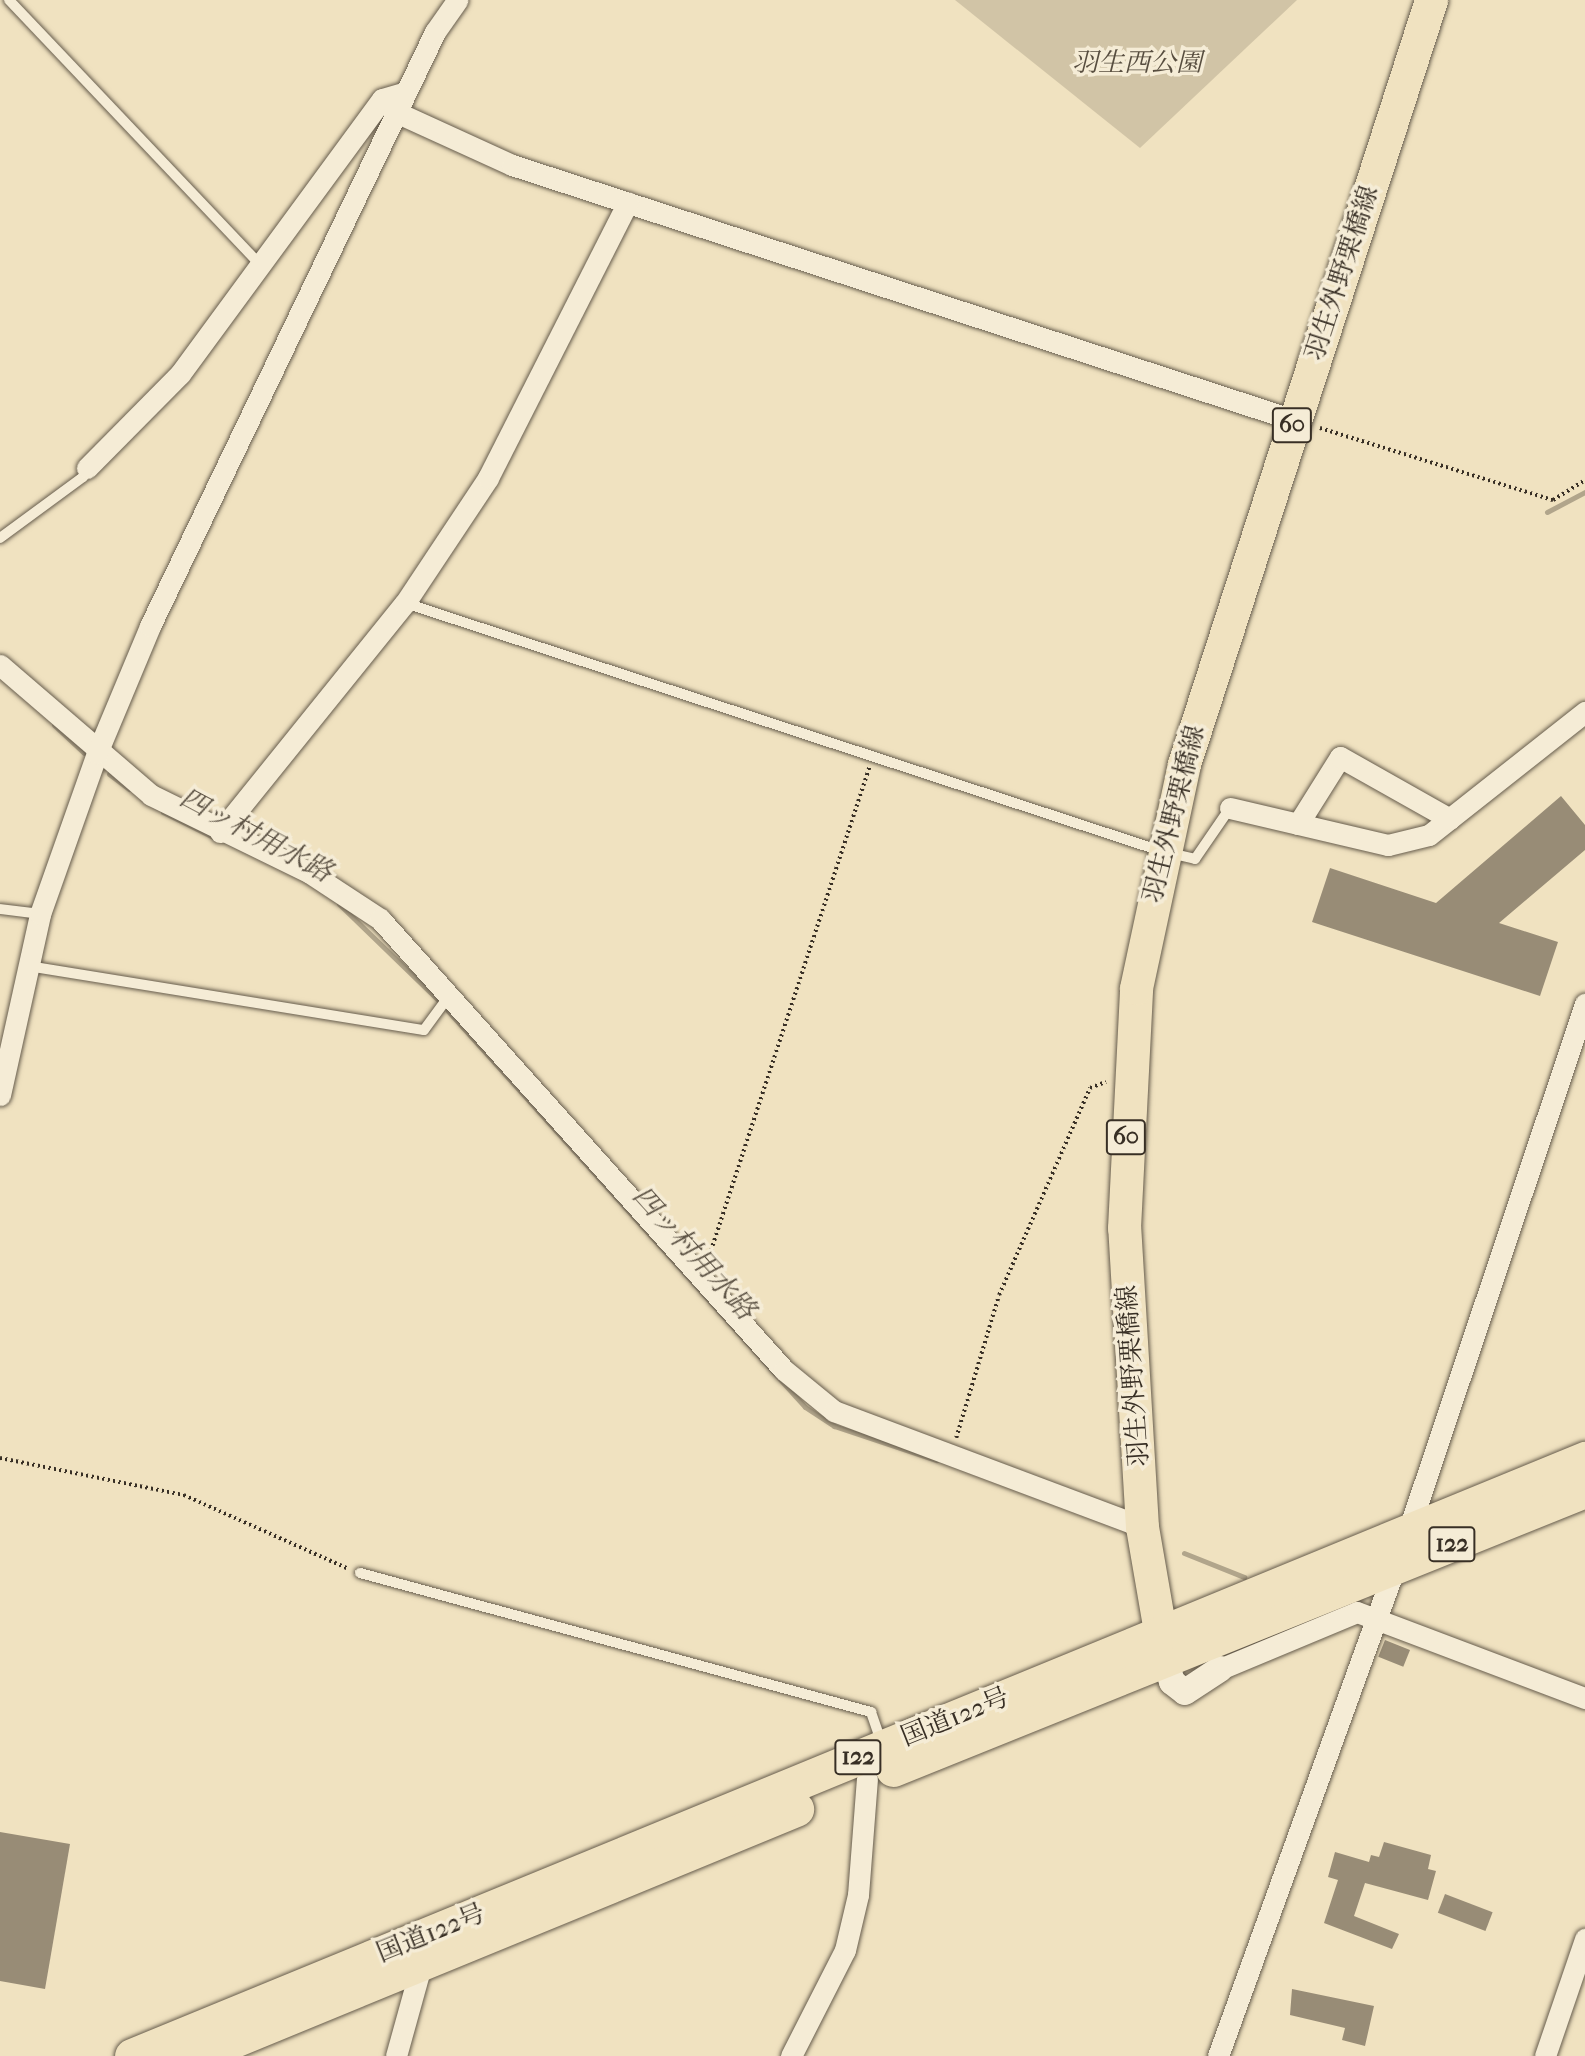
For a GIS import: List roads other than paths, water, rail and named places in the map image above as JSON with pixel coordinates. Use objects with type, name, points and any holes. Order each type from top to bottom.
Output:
[{"type":"highway","name":"国道122号","points":[[195,2056],[421,1966],[867,1779],[1162,1647],[1409,1529],[1585,1459]]},
{"type":"highway","name":"国道122号","points":[[132,2056],[883,1747],[1395,1567],[1585,1490]]},
{"type":"main road","name":"羽生外野栗橋線","points":[[1162,1647],[1142,1527],[1124,1228],[1128,1074],[1161,852],[1294,419],[1431,0]]},
{"type":"street","points":[[0,1095],[5,1051],[40,914],[97,753],[150,626],[406,92],[457,0]]},
{"type":"street","points":[[87,468],[151,410],[261,266],[382,99],[406,92]]},
{"type":"street","points":[[398,113],[512,165],[1294,419]]},
{"type":"street","points":[[220,832],[405,603],[488,478],[628,202]]},
{"type":"street","points":[[0,665],[97,753],[151,795],[220,832],[310,873],[380,919],[785,1370],[834,1411],[1142,1527]]},
{"type":"street","points":[[1230,808],[1388,845],[1429,835],[1585,712]]},
{"type":"street","points":[[1298,824],[1340,757],[1450,819]]},
{"type":"street","points":[[1409,1529],[1585,1004]]},
{"type":"street","points":[[1218,2056],[1395,1567]]},
{"type":"street","points":[[1162,1647],[1172,1682],[1185,1692],[1220,1669],[1357,1612],[1585,1698]]},
{"type":"street","points":[[791,2056],[845,1950],[858,1895],[867,1779]]},
{"type":"street","points":[[1545,2056],[1585,1939]]},
{"type":"street","points":[[396,2056],[421,1966]]},
{"type":"lane","points":[[9,0],[261,266]]},
{"type":"lane","points":[[0,538],[83,478],[87,468]]},
{"type":"lane","points":[[405,603],[874,754],[1161,852],[1195,859],[1230,808]]},
{"type":"lane","points":[[0,909],[40,914]]},
{"type":"lane","points":[[28,966],[424,1030],[449,996]]},
{"type":"lane","points":[[360,1573],[871,1712],[883,1747]]},
{"type":"waterway","points":[[1547,512],[1585,492]]},
{"type":"waterway","name":"四ッ村用水路","points":[[54,725],[84,753]]},
{"type":"waterway","name":"四ッ村用水路","points":[[109,774],[129,789]]},
{"type":"waterway","name":"四ッ村用水路","points":[[163,812],[217,839]]},
{"type":"waterway","name":"四ッ村用水路","points":[[339,904],[438,1000]]},
{"type":"waterway","name":"四ッ村用水路","points":[[448,1011],[805,1407],[834,1426],[936,1460]]},
{"type":"waterway","name":"四ッ村用水路","points":[[1184,1553],[1244,1577]]},
{"type":"park label","name":"羽生西公園","points":[[1137,63]]}]
